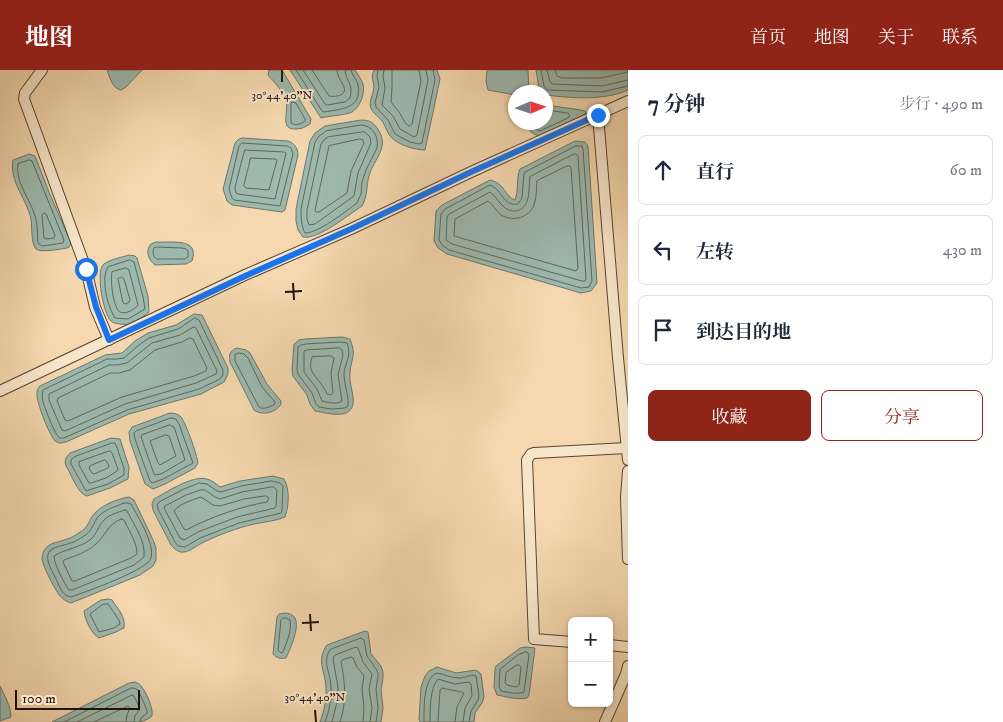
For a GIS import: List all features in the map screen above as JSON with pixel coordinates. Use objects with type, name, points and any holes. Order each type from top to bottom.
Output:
[{"type":"street","points":[[42,70],[25,93],[24,100],[86,269],[96,307],[109,340]]},
{"type":"street","points":[[0,391],[245,276],[628,101]]},
{"type":"street","points":[[598,115],[615,329],[628,460]]},
{"type":"street","points":[[568,642],[534,639],[527,460],[534,453],[627,448]]},
{"type":"street","points":[[628,472],[626,496],[628,559]]},
{"type":"street","points":[[613,645],[628,647]]},
{"type":"street","points":[[605,722],[628,666]]},
{"type":"water","points":[[107,70],[142,70],[121,90],[113,85]]},
{"type":"water","points":[[269,70],[282,70],[311,119],[310,124],[298,129],[288,127],[286,123],[287,105],[285,97],[268,75]]},
{"type":"water","points":[[290,70],[355,70],[363,84],[362,99],[352,112],[321,118]]},
{"type":"water","points":[[374,70],[437,70],[440,79],[425,150],[407,147],[395,141],[372,110],[370,105],[374,88],[372,76]]},
{"type":"water","points":[[487,70],[528,70],[529,85],[508,85],[508,94],[488,90],[486,81]]},
{"type":"water","points":[[536,70],[628,70],[628,90],[608,96],[577,98],[553,96],[553,85],[538,85]]},
{"type":"water","points":[[553,106],[581,110],[586,113],[585,116],[541,136],[533,134],[530,130],[553,130]]},
{"type":"water","points":[[361,120],[374,124],[381,135],[382,141],[382,147],[369,176],[364,202],[362,206],[325,231],[317,235],[303,237],[298,230],[296,209],[310,141],[315,133],[325,126]]},
{"type":"water","points":[[242,138],[288,141],[294,144],[298,155],[285,210],[282,212],[232,205],[227,201],[223,189],[235,143]]},
{"type":"water","points":[[575,141],[585,142],[588,146],[597,283],[591,291],[581,293],[447,254],[438,248],[434,241],[436,211],[442,205],[490,180],[499,184],[515,200],[520,169]]},
{"type":"water","points":[[29,154],[35,156],[71,243],[67,248],[42,251],[34,247],[31,219],[12,168],[13,160]]},
{"type":"water","points":[[156,242],[176,242],[188,245],[192,248],[192,261],[186,264],[155,265],[149,258],[148,252],[151,244]]},
{"type":"water","points":[[129,255],[137,258],[148,296],[149,312],[131,323],[114,323],[108,317],[105,310],[100,284],[101,269],[108,262]]},
{"type":"water","points":[[194,314],[202,315],[228,368],[228,374],[224,382],[201,394],[129,414],[66,442],[59,443],[55,441],[46,425],[37,397],[40,386],[105,355],[122,353],[135,341],[148,333],[176,325]]},
{"type":"water","points":[[342,337],[350,339],[353,350],[350,382],[353,405],[347,413],[341,414],[315,411],[307,395],[293,376],[294,344],[299,340],[305,339]]},
{"type":"water","points":[[237,348],[250,353],[267,384],[281,401],[276,410],[261,413],[254,410],[230,362],[232,350]]},
{"type":"water","points":[[170,413],[179,415],[183,420],[198,463],[195,468],[153,489],[145,484],[130,441],[129,432],[132,427]]},
{"type":"water","points":[[111,438],[120,439],[129,467],[128,479],[87,496],[80,491],[66,466],[67,456],[70,453]]},
{"type":"water","points":[[273,476],[284,479],[286,483],[288,498],[285,517],[234,530],[208,540],[191,550],[178,551],[171,545],[153,510],[152,504],[154,499],[194,479],[209,480],[220,487],[240,481]]},
{"type":"water","points":[[129,497],[134,500],[154,542],[156,560],[153,566],[140,575],[71,603],[66,601],[56,590],[45,568],[42,559],[44,551],[50,544],[70,538],[83,530],[94,514],[105,505]]},
{"type":"water","points":[[101,600],[112,600],[121,613],[124,620],[124,628],[99,638],[89,626],[84,611]]},
{"type":"water","points":[[285,613],[295,618],[296,627],[286,658],[280,658],[273,654],[277,617],[279,614]]},
{"type":"water","points":[[365,631],[368,632],[371,654],[381,666],[383,672],[381,722],[320,722],[326,696],[322,666],[324,650],[327,645]]},
{"type":"water","points":[[520,648],[535,648],[529,695],[527,698],[520,699],[497,695],[494,687],[496,666]]},
{"type":"water","points":[[437,667],[456,673],[476,670],[481,674],[484,697],[475,713],[474,722],[420,722],[421,687],[429,671]]},
{"type":"water","points":[[135,682],[144,690],[151,705],[152,714],[147,719],[140,722],[52,722],[129,683]]},
{"type":"water","points":[[0,686],[9,705],[11,717],[0,721]]},
{"type":"route","points":[[86,269],[96,307],[109,340],[598,115]]}]
